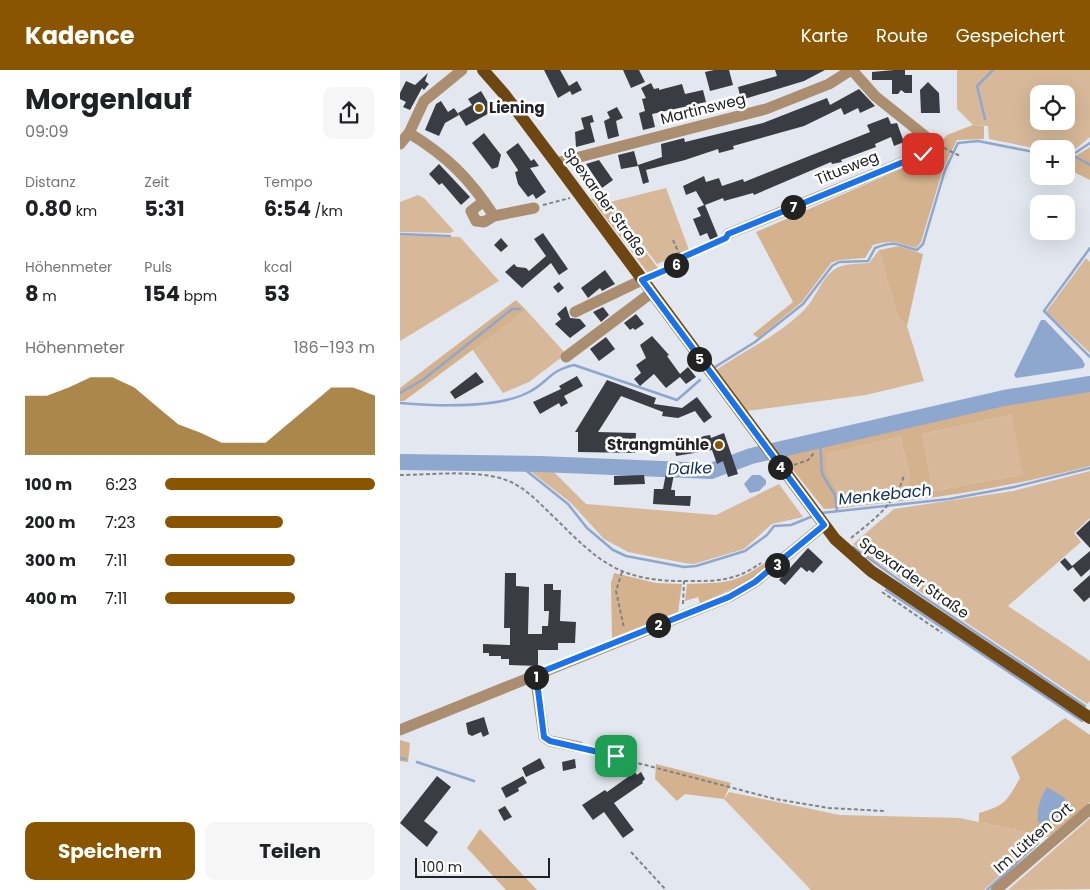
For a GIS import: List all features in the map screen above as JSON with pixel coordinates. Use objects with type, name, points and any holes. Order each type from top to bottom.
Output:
[{"type":"main road","name":"Spexarder Straße","points":[[483,70],[505,95],[811,509],[841,546],[871,572],[1090,718]]},
{"type":"street","points":[[400,144],[409,133],[424,101],[462,70]]},
{"type":"street","points":[[851,70],[875,96],[925,136],[928,142]]},
{"type":"street","name":"Martinsweg","points":[[556,163],[766,109],[829,84],[851,70]]},
{"type":"street","points":[[409,133],[435,150],[458,169],[494,216]]},
{"type":"street","name":"Titusweg","points":[[728,234],[923,154],[928,142]]},
{"type":"street","points":[[484,201],[471,211],[472,216],[476,220],[484,222],[494,216],[534,208]]},
{"type":"street","points":[[575,312],[642,280]]},
{"type":"street","points":[[566,357],[651,293]]},
{"type":"street","points":[[400,730],[729,597],[755,582],[822,523]]},
{"type":"street","points":[[536,674],[544,737],[550,741],[579,747]]},
{"type":"street","name":"Im Lütken Ort","points":[[996,890],[1090,809]]},
{"type":"path","points":[[928,142],[960,156]]},
{"type":"path","points":[[534,208],[580,196]]},
{"type":"path","points":[[681,258],[726,238],[728,234]]},
{"type":"path","points":[[642,280],[680,264],[681,258],[673,240]]},
{"type":"path","points":[[779,465],[808,460],[815,452]]},
{"type":"path","points":[[400,475],[496,476],[513,483],[528,492],[589,552],[622,572],[656,581],[722,581],[746,574],[768,558]]},
{"type":"path","points":[[841,546],[877,517],[901,488],[904,476]]},
{"type":"path","points":[[622,572],[616,591],[625,633]]},
{"type":"path","points":[[684,582],[682,604],[686,614]]},
{"type":"path","points":[[579,747],[775,799],[829,808],[884,811]]},
{"type":"path","points":[[631,852],[666,890]]},
{"type":"shaded area","points":[[957,70],[1090,70],[1090,137],[1075,149],[1075,140],[1030,140],[1030,147],[989,139],[988,126],[973,125],[957,109]]},
{"type":"shaded area","points":[[973,125],[984,126],[984,139],[957,140],[943,169],[921,242],[916,248],[895,242],[880,243],[873,245],[865,258],[839,260],[831,263],[802,302],[758,338],[753,334],[793,302],[756,232],[926,158],[947,135]]},
{"type":"shaded area","points":[[1090,147],[1090,180],[1075,172],[1075,156]]},
{"type":"shaded area","points":[[666,188],[689,250],[657,264],[610,202]]},
{"type":"shaded area","points":[[418,195],[424,198],[454,231],[450,233],[400,232],[400,202]]},
{"type":"shaded area","points":[[603,196],[658,268],[648,273],[591,199]]},
{"type":"shaded area","points":[[400,235],[460,237],[499,281],[400,341]]},
{"type":"shaded area","points":[[899,246],[923,254],[907,326],[898,318],[879,250]]},
{"type":"shaded area","points":[[879,250],[898,318],[907,326],[924,381],[866,395],[747,411],[716,370],[785,327],[805,309],[826,277],[835,269],[847,265],[869,263]]},
{"type":"shaded area","points":[[1086,258],[1090,262],[1090,353],[1046,312]]},
{"type":"shaded area","points":[[516,300],[526,310],[404,401],[400,401],[400,388]]},
{"type":"shaded area","points":[[526,310],[566,354],[529,382],[503,393],[472,349]]},
{"type":"shaded area","points":[[1090,388],[1090,466],[997,487],[903,501],[910,475],[900,437],[826,454],[827,469],[838,493],[842,508],[824,509],[782,456],[1008,402]],"holes":[[[1011,415],[1023,474],[933,491],[922,434]]]},
{"type":"shaded area","points":[[1011,415],[1024,474],[933,491],[922,434]]},
{"type":"shaded area","points":[[900,437],[910,475],[903,501],[842,508],[838,493],[826,469],[825,454]]},
{"type":"shaded area","points":[[549,467],[586,504],[716,515],[779,484],[803,517],[772,524],[744,549],[694,564],[628,552],[604,539],[570,502],[526,468]]},
{"type":"shaded area","points":[[1090,471],[1090,518],[1074,533],[1081,542],[1008,606],[1090,661],[1090,701],[1087,704],[869,557],[853,544],[894,509],[1013,491]]},
{"type":"shaded area","points":[[774,556],[777,560],[750,579],[731,589],[700,603],[698,597],[685,601],[687,584],[733,580],[751,572]]},
{"type":"shaded area","points":[[614,573],[656,583],[682,584],[678,612],[612,638],[611,583]]},
{"type":"shaded area","points":[[1065,718],[1090,735],[1090,802],[1049,837],[979,822],[979,813],[1000,805],[1012,792],[1020,778],[1011,757]]},
{"type":"shaded area","points":[[400,740],[410,743],[408,762],[400,761]]},
{"type":"shaded area","points":[[656,764],[731,783],[724,799],[685,794],[677,801],[655,779]]},
{"type":"shaded area","points":[[729,792],[840,815],[960,818],[1035,834],[1034,844],[984,890],[811,890],[724,799]]},
{"type":"shaded area","points":[[1090,818],[1090,889],[1008,890]]},
{"type":"shaded area","points":[[480,829],[537,890],[506,890],[467,848]]},
{"type":"water","points":[[1041,320],[1045,320],[1082,359],[1085,365],[1083,368],[1016,378],[1014,375]]},
{"type":"water","points":[[752,475],[760,475],[766,480],[766,484],[759,491],[750,493],[744,484]]},
{"type":"water","points":[[1047,787],[1065,798],[1066,803],[1060,816],[1042,824],[1038,822],[1038,808]]},
{"type":"building","points":[[544,70],[560,70],[569,86],[577,81],[582,90],[572,95],[570,91],[558,98]]},
{"type":"building","points":[[623,70],[639,70],[645,82],[631,88]]},
{"type":"building","points":[[729,70],[733,85],[710,91],[705,72]]},
{"type":"building","points":[[775,70],[825,70],[804,81],[741,100],[738,87],[777,76]]},
{"type":"building","points":[[905,70],[905,75],[912,75],[912,93],[905,93],[901,90],[898,94],[892,94],[892,80],[872,80],[872,72]]},
{"type":"building","points":[[428,73],[425,81],[429,84],[424,90],[422,88],[410,110],[403,107],[406,102],[400,99],[400,93],[406,81],[415,85]]},
{"type":"building","points":[[928,82],[939,93],[940,113],[921,113],[920,90]]},
{"type":"building","points":[[651,83],[654,89],[659,88],[659,90],[682,84],[685,94],[703,90],[706,102],[652,114],[655,127],[643,130],[639,113],[645,111],[642,99],[646,98],[641,88]]},
{"type":"building","points":[[859,89],[875,106],[860,113],[858,108],[844,115],[841,108],[804,126],[733,146],[734,149],[719,153],[718,149],[646,170],[649,182],[643,184],[638,165],[662,157],[661,144],[684,138],[685,142],[763,123],[827,98],[830,105]]},
{"type":"building","name":"Liening","points":[[481,91],[493,111],[466,126],[458,113],[472,105],[468,99]]},
{"type":"building","points":[[441,101],[448,112],[454,108],[459,115],[445,123],[439,136],[425,130],[436,104]]},
{"type":"building","points":[[617,107],[623,118],[616,121],[619,136],[608,139],[604,121],[610,118],[607,112]]},
{"type":"building","points":[[592,115],[594,122],[590,123],[595,142],[576,147],[575,132],[584,129],[581,118]]},
{"type":"building","points":[[888,117],[891,124],[897,123],[904,142],[894,146],[891,137],[875,144],[876,147],[841,160],[842,162],[832,164],[831,162],[754,195],[753,193],[724,201],[723,198],[705,205],[719,239],[711,242],[707,233],[700,236],[693,219],[701,216],[697,208],[704,205],[696,191],[686,195],[683,186],[704,176],[706,182],[719,178],[722,186],[743,179],[744,182],[870,132],[867,125]]},
{"type":"building","points":[[484,133],[501,155],[498,167],[492,169],[472,143]]},
{"type":"building","points":[[518,143],[531,161],[534,159],[539,166],[530,168],[546,192],[536,199],[533,194],[528,197],[518,184],[515,172],[517,171],[506,152]]},
{"type":"building","points":[[634,151],[638,166],[621,169],[618,155]]},
{"type":"building","points":[[599,160],[613,180],[602,188],[586,164]]},
{"type":"building","points":[[439,164],[470,197],[461,205],[442,183],[439,185],[429,174]]},
{"type":"building","points":[[543,233],[568,269],[559,275],[551,263],[522,288],[505,272],[514,264],[529,271],[546,256],[534,239]]},
{"type":"building","points":[[501,238],[508,246],[501,252],[494,245]]},
{"type":"building","points":[[605,270],[615,284],[602,291],[600,288],[588,298],[581,288]]},
{"type":"building","points":[[559,282],[564,288],[558,293],[553,287]]},
{"type":"building","points":[[566,306],[570,318],[580,319],[586,326],[570,338],[555,324],[561,319],[557,314]]},
{"type":"building","points":[[603,307],[609,315],[601,322],[593,312]]},
{"type":"building","points":[[636,314],[644,324],[635,330],[633,328],[630,330],[624,323]]},
{"type":"building","points":[[652,336],[669,355],[667,356],[680,374],[688,367],[696,377],[686,384],[680,377],[666,388],[654,374],[640,386],[634,379],[641,373],[636,365],[646,358],[640,345]]},
{"type":"building","points":[[606,337],[615,349],[599,361],[590,349]]},
{"type":"building","points":[[476,372],[484,382],[455,399],[450,392]]},
{"type":"building","points":[[577,376],[583,386],[564,396],[568,403],[561,407],[559,403],[540,414],[533,402],[561,389],[559,386]]},
{"type":"building","points":[[607,380],[656,398],[654,404],[682,408],[697,397],[712,417],[704,423],[695,411],[678,418],[662,416],[663,412],[621,396],[598,432],[636,433],[635,453],[578,452],[578,432],[575,432]]},
{"type":"building","points":[[724,433],[738,474],[728,477],[723,461],[717,464],[712,450],[676,456],[675,449],[683,447],[682,444],[704,436],[710,435],[711,438]]},
{"type":"building","points":[[666,473],[674,474],[671,490],[675,490],[675,496],[691,496],[690,506],[653,504],[654,489],[663,489]]},
{"type":"building","points":[[644,475],[645,484],[614,485],[614,476]]},
{"type":"building","points":[[1090,520],[1090,548],[1076,533]]},
{"type":"building","points":[[808,548],[823,562],[813,573],[809,570],[807,572],[801,567],[785,585],[779,580]]},
{"type":"building","points":[[1090,551],[1090,569],[1081,577],[1073,567],[1068,571],[1060,562],[1065,558],[1072,566]]},
{"type":"building","points":[[505,573],[516,573],[516,586],[529,587],[528,634],[542,634],[542,626],[548,626],[549,611],[544,611],[544,584],[553,584],[553,590],[561,590],[560,621],[576,622],[575,643],[558,643],[558,650],[538,650],[538,666],[509,665],[509,659],[501,659],[501,656],[489,656],[489,653],[483,653],[483,644],[510,645],[510,628],[504,628]]},
{"type":"building","points":[[1090,575],[1090,597],[1084,602],[1073,590]]},
{"type":"building","points":[[484,717],[489,734],[483,737],[481,732],[472,736],[468,734],[466,723]]},
{"type":"building","points":[[540,758],[545,768],[526,777],[522,768]]},
{"type":"building","points":[[575,759],[576,768],[563,771],[562,762]]},
{"type":"building","points":[[635,772],[637,775],[641,772],[645,779],[643,783],[614,803],[634,830],[623,838],[604,812],[593,820],[582,805],[605,790],[607,792]]},
{"type":"building","points":[[437,776],[451,787],[424,821],[438,832],[427,847],[400,823]]},
{"type":"building","points":[[523,776],[527,783],[518,788],[519,791],[506,798],[501,788]]},
{"type":"building","points":[[505,806],[512,817],[504,821],[498,810]]},
{"type":"waterway","points":[[985,119],[977,86],[993,70]]},
{"type":"waterway","points":[[715,367],[755,342],[803,304],[832,266],[839,262],[868,261],[875,248],[888,244],[897,244],[917,250],[923,244],[945,170],[958,143],[978,141],[1030,151]]},
{"type":"waterway","points":[[1075,153],[1090,143]]},
{"type":"waterway","points":[[1075,157],[1090,165]]},
{"type":"waterway","points":[[400,234],[450,236]]},
{"type":"waterway","points":[[1090,248],[1044,311],[1090,357]]},
{"type":"waterway","points":[[400,393],[424,379],[512,309],[520,309]]},
{"type":"waterway","points":[[400,403],[466,405],[500,401],[529,392],[559,370],[574,365],[677,400],[700,380]]},
{"type":"waterway","name":"Dalke","points":[[400,462],[540,464],[711,471],[751,456],[1004,398],[1090,384]]},
{"type":"waterway","points":[[820,441],[822,474],[835,495],[837,511]]},
{"type":"waterway","name":"Menkebach","points":[[518,464],[568,504],[587,528],[613,550],[626,556],[684,567],[696,566],[745,551],[767,535],[774,526],[791,525],[813,516]]},
{"type":"waterway","name":"Menkebach","points":[[821,513],[949,499],[1014,487],[1090,468]]},
{"type":"waterway","points":[[853,547],[1085,706]]},
{"type":"waterway","points":[[886,590],[1082,721]]},
{"type":"waterway","points":[[400,758],[406,759]]},
{"type":"waterway","points":[[417,762],[474,781]]},
{"type":"waterway","points":[[987,890],[1038,843]]},
{"type":"place","name":"Liening","points":[[479,108]]},
{"type":"place","name":"Strangmühle","points":[[719,445]]},
{"type":"route","points":[[616,756],[550,741],[544,737],[536,674],[729,597],[755,582],[824,525],[642,280],[680,264],[681,258],[726,238],[728,234],[923,154]]}]
